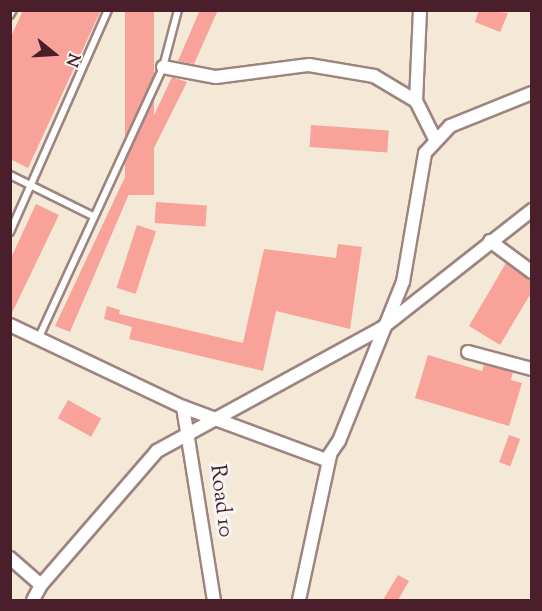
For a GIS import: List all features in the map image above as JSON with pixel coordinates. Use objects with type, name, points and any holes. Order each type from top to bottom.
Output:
[{"type":"street","points":[[420,10],[416,101],[435,139]]},
{"type":"street","points":[[163,67],[216,77],[309,64],[374,76],[416,101]]},
{"type":"street","points":[[300,600],[330,456],[403,282],[424,153],[435,139],[466,118],[531,93]]},
{"type":"street","points":[[33,600],[41,585],[157,451],[382,328],[531,210]]},
{"type":"street","points":[[489,241],[531,272]]},
{"type":"street","points":[[10,325],[183,407],[319,459],[330,456]]},
{"type":"street","points":[[468,352],[531,369]]},
{"type":"street","name":"Road 10","points":[[183,407],[190,433],[214,600]]},
{"type":"street","points":[[10,558],[41,585]]},
{"type":"lane","points":[[10,15],[13,10]]},
{"type":"lane","points":[[10,232],[33,186],[108,10]]},
{"type":"lane","points":[[39,337],[163,67],[178,10]]},
{"type":"lane","points":[[10,176],[93,216]]},
{"type":"building","points":[[23,10],[101,10],[28,168],[10,159],[10,39]]},
{"type":"building","points":[[125,10],[154,10],[154,195],[125,195]]},
{"type":"building","points":[[200,10],[218,10],[194,64],[178,61]]},
{"type":"building","points":[[479,10],[508,13],[500,32],[475,22]]},
{"type":"building","points":[[172,77],[187,82],[150,156],[146,154],[70,332],[55,326]]},
{"type":"building","points":[[311,125],[389,130],[387,152],[309,147]]},
{"type":"building","points":[[156,202],[207,206],[205,227],[155,223]]},
{"type":"building","points":[[36,204],[59,215],[10,317],[10,260]]},
{"type":"building","points":[[137,225],[156,231],[136,294],[117,288]]},
{"type":"building","points":[[338,244],[362,247],[350,329],[276,311],[263,371],[129,339],[132,327],[104,319],[107,306],[120,310],[119,314],[243,343],[264,249],[336,258]]},
{"type":"building","points":[[506,263],[531,280],[531,293],[500,345],[469,326]]},
{"type":"building","points":[[428,355],[482,371],[484,365],[513,372],[511,380],[522,383],[509,426],[415,398]]},
{"type":"building","points":[[68,400],[101,418],[91,437],[58,418]]},
{"type":"building","points":[[509,435],[520,439],[510,466],[499,462]]},
{"type":"building","points":[[398,575],[409,581],[398,600],[383,600]]}]
